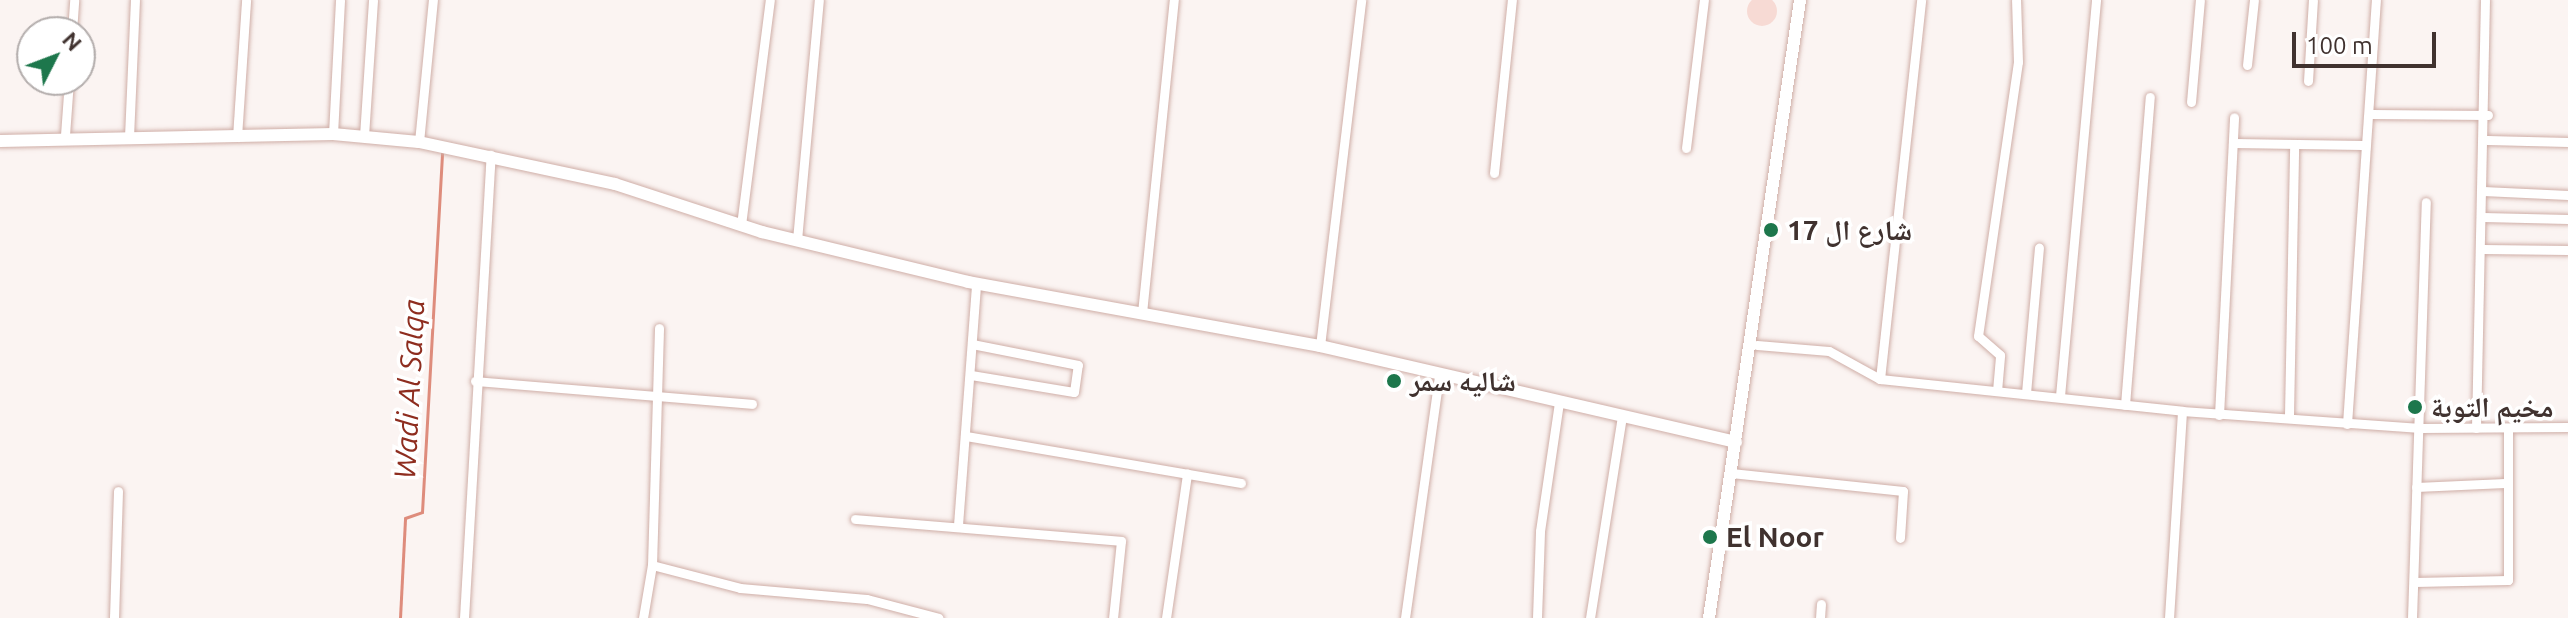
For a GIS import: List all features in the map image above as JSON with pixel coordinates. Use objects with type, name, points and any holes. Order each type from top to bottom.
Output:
[{"type":"street","points":[[129,137],[135,0]]},
{"type":"street","points":[[237,137],[246,0]]},
{"type":"street","points":[[333,134],[340,0]]},
{"type":"street","points":[[364,136],[373,0]]},
{"type":"street","points":[[419,142],[433,0]]},
{"type":"street","points":[[741,225],[770,0]]},
{"type":"street","points":[[797,240],[819,0]]},
{"type":"street","points":[[1142,313],[1174,0]]},
{"type":"street","points":[[1320,346],[1361,0]]},
{"type":"street","points":[[1494,173],[1512,0]]},
{"type":"street","points":[[1686,148],[1704,0]]},
{"type":"street","points":[[1709,618],[1800,0]]},
{"type":"street","points":[[1880,379],[1921,0]]},
{"type":"street","points":[[1997,391],[2000,355],[1978,336],[2018,62],[2016,0]]},
{"type":"street","points":[[2060,396],[2096,0]]},
{"type":"street","points":[[2191,102],[2200,0]]},
{"type":"street","points":[[2247,65],[2254,0]]},
{"type":"street","points":[[2308,81],[2313,0]]},
{"type":"street","points":[[2347,424],[2362,145],[2371,114],[2376,0]]},
{"type":"street","points":[[2476,428],[2488,115],[2485,0]]},
{"type":"street","points":[[65,135],[68,96]]},
{"type":"street","points":[[2125,405],[2150,97]]},
{"type":"street","points":[[2371,114],[2488,115]]},
{"type":"street","points":[[2219,415],[2234,117]]},
{"type":"street","points":[[0,141],[65,135],[237,137],[333,134],[419,142],[491,155],[797,240],[976,284],[1320,346],[1439,376],[1736,442]]},
{"type":"street","points":[[2487,140],[2568,142]]},
{"type":"street","points":[[2234,143],[2362,145]]},
{"type":"street","points":[[2289,415],[2294,146]]},
{"type":"street","points":[[464,618],[475,381],[491,155]]},
{"type":"street","points":[[2483,191],[2568,195]]},
{"type":"street","points":[[2412,618],[2426,202]]},
{"type":"street","points":[[2483,217],[2568,219]]},
{"type":"street","points":[[2026,393],[2039,248]]},
{"type":"street","points":[[2482,249],[2568,250]]},
{"type":"street","points":[[958,525],[976,284]]},
{"type":"street","points":[[643,618],[652,565],[654,396],[659,328]]},
{"type":"street","points":[[971,375],[1074,392],[1078,365],[972,344]]},
{"type":"street","points":[[1757,345],[1829,351],[1880,379],[2219,415],[2289,415],[2347,424],[2420,428],[2568,427]]},
{"type":"street","points":[[1405,618],[1439,376]]},
{"type":"street","points":[[475,381],[752,404]]},
{"type":"street","points":[[1537,618],[1540,531],[1559,403]]},
{"type":"street","points":[[2169,618],[2182,411]]},
{"type":"street","points":[[1590,618],[1622,416]]},
{"type":"street","points":[[2415,582],[2508,580],[2505,483],[2508,429]]},
{"type":"street","points":[[966,436],[1241,483]]},
{"type":"street","points":[[1731,473],[1903,491],[1900,538]]},
{"type":"street","points":[[1166,618],[1187,474]]},
{"type":"street","points":[[2416,487],[2505,483]]},
{"type":"street","points":[[114,618],[118,491]]},
{"type":"street","points":[[855,519],[958,525],[1121,541],[1113,618]]},
{"type":"street","points":[[652,565],[740,588],[867,599],[939,618]]},
{"type":"street","points":[[1820,618],[1821,604]]},
{"type":"shaded area","points":[[1762,-4],[1768,-3],[1776,5],[1776,17],[1768,25],[1762,26],[1756,25],[1748,17],[1747,11],[1748,5],[1756,-3]]},
{"type":"waterway","name":"Wadi Al Salqa","points":[[400,618],[405,518],[422,512],[442,151]]},
{"type":"place","name":"شارع ال 17","points":[[1771,230]]},
{"type":"place","name":"شاليه سمر","points":[[1394,381]]},
{"type":"place","name":"مخيم التوبة","points":[[2415,407]]},
{"type":"place","name":"El Noor","points":[[1710,537]]}]
